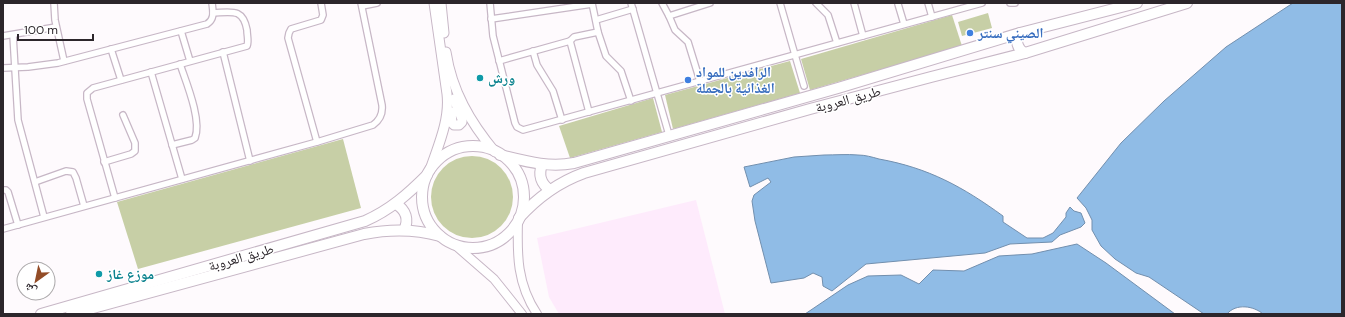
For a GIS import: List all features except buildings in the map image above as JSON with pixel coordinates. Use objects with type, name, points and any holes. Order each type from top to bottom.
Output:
[{"type":"highway","name":"طريق العروبة","points":[[497,153],[542,165],[562,165],[838,88],[1020,33],[1137,3]]},
{"type":"highway","name":"طريق العروبة","points":[[519,219],[531,206],[550,190],[570,178],[810,109],[1026,53],[1187,3]]},
{"type":"highway","points":[[1020,33],[1017,37],[1017,43],[1021,50],[1026,53]]},
{"type":"highway","points":[[477,147],[497,153],[513,167],[521,183],[523,200],[519,219],[508,234],[494,244],[472,248],[455,245],[440,236],[429,222],[423,205],[422,193],[428,173],[442,157],[459,149],[477,147]]},
{"type":"highway","points":[[542,165],[540,171],[542,180],[545,186],[550,190]]},
{"type":"highway","name":"طريق العروبة","points":[[41,314],[357,224],[373,218],[396,204],[428,173]]},
{"type":"highway","points":[[396,204],[406,215],[407,221],[404,230]]},
{"type":"highway","name":"طريق العروبة","points":[[71,314],[364,234],[388,230],[404,230],[426,232],[440,236]]},
{"type":"main road","points":[[434,3],[448,99],[451,110],[451,121],[454,125],[458,125],[461,124],[462,118],[453,92],[441,3]]},
{"type":"main road","points":[[451,76],[457,94],[467,114],[480,134],[497,153]]},
{"type":"main road","points":[[428,173],[446,118],[448,99]]},
{"type":"main road","points":[[519,219],[518,254],[520,276],[527,296],[537,314]]},
{"type":"main road","points":[[455,245],[494,279],[522,314]]},
{"type":"street","points":[[54,3],[56,27],[64,61]]},
{"type":"street","points":[[3,68],[28,67],[64,61],[209,23],[212,19],[213,13],[212,3]]},
{"type":"street","points":[[317,142],[288,38],[291,29],[321,20],[323,15],[321,3]]},
{"type":"street","points":[[3,229],[317,142],[373,125],[382,115],[382,105],[361,5],[377,3]]},
{"type":"street","points":[[490,3],[493,36],[514,123],[521,130],[526,130],[932,17],[972,4],[982,3]]},
{"type":"street","points":[[491,19],[592,3],[598,32],[608,59],[621,71],[631,100]]},
{"type":"street","points":[[631,3],[658,93],[669,136]]},
{"type":"street","points":[[662,3],[675,30],[688,42],[700,81]]},
{"type":"street","points":[[669,16],[710,3]]},
{"type":"street","points":[[780,3],[804,86]]},
{"type":"street","points":[[816,3],[828,15],[837,43]]},
{"type":"street","points":[[854,3],[863,36]]},
{"type":"street","points":[[928,3],[932,17]]},
{"type":"street","points":[[1010,3],[1015,3]]},
{"type":"street","points":[[898,4],[904,24]]},
{"type":"street","points":[[596,20],[633,9]]},
{"type":"street","points":[[115,198],[87,99],[87,93],[93,88],[245,47],[248,44],[245,22],[241,16],[235,12],[213,13]]},
{"type":"street","points":[[3,36],[56,27]]},
{"type":"street","points":[[180,31],[190,61]]},
{"type":"street","points":[[499,61],[570,41],[572,38],[598,32]]},
{"type":"street","points":[[13,35],[18,120],[44,218]]},
{"type":"street","points":[[570,41],[589,112]]},
{"type":"street","points":[[111,49],[121,80]]},
{"type":"street","points":[[533,51],[537,65],[554,91],[562,120]]},
{"type":"street","points":[[223,52],[250,160]]},
{"type":"street","points":[[172,145],[192,140],[195,138],[197,132],[195,110],[180,64]]},
{"type":"street","points":[[151,72],[182,179]]},
{"type":"street","points":[[104,162],[135,152],[135,143],[123,115]]},
{"type":"street","points":[[34,182],[71,170],[76,178],[84,206]]},
{"type":"street","points":[[3,190],[8,192],[18,225]]},
{"type":"shaded area","points":[[696,200],[725,314],[559,314],[549,297],[537,238]]},
{"type":"green space","points":[[988,13],[992,28],[962,36],[958,22]]},
{"type":"green space","points":[[952,15],[962,46],[810,90],[801,59]]},
{"type":"green space","points":[[790,61],[800,93],[673,129],[665,95]]},
{"type":"green space","points":[[653,98],[662,132],[570,158],[559,126]]},
{"type":"green space","points":[[343,139],[361,208],[138,269],[117,202]]},
{"type":"green space","points":[[472,156],[488,159],[501,168],[510,181],[513,197],[510,213],[501,226],[488,235],[472,238],[456,235],[443,226],[434,213],[431,197],[434,181],[443,168],[456,159]]},
{"type":"water","points":[[1293,3],[1342,3],[1342,314],[1263,314],[1255,309],[1240,307],[1235,308],[1227,314],[1204,314],[1149,277],[1136,273],[1115,259],[1101,246],[1092,230],[1092,220],[1086,208],[1077,198],[1121,143],[1164,101],[1226,47]]},
{"type":"water","points":[[824,155],[866,156],[930,173],[974,196],[1003,216],[1003,222],[1027,238],[1043,238],[1053,233],[1066,217],[1066,213],[1070,207],[1074,211],[1081,213],[1085,223],[1081,227],[1060,235],[1052,242],[1010,244],[985,253],[866,264],[832,291],[823,286],[822,277],[813,273],[804,278],[771,283],[755,221],[752,201],[754,195],[771,182],[768,178],[750,187],[744,167],[794,157]]},
{"type":"water","points":[[1077,244],[1106,263],[1175,314],[805,314],[848,285],[868,276],[901,275],[919,284],[933,270],[964,271],[999,256],[1032,254]]},
{"type":"place","name":"الصيني سنتر","points":[[970,33]]},
{"type":"place","name":"ورش","points":[[480,78]]},
{"type":"place","name":"الرافدين للمواد الغذائية بالجملة","points":[[688,80]]},
{"type":"place","name":"موزع غاز","points":[[99,274]]}]
